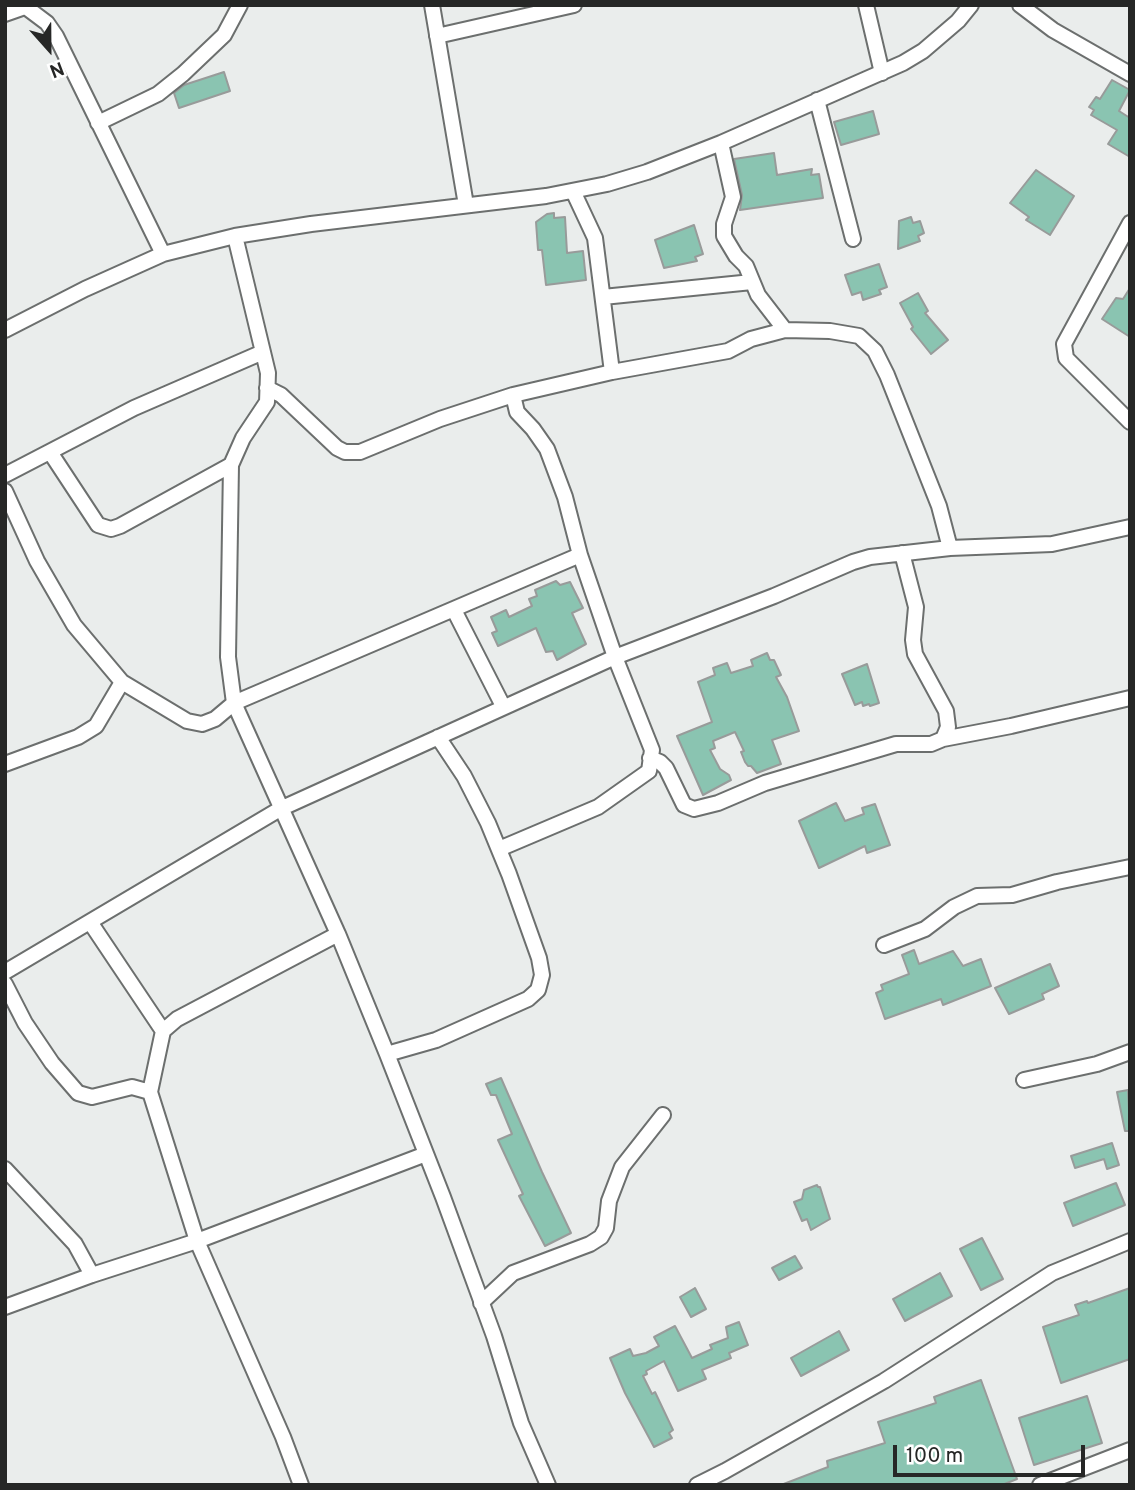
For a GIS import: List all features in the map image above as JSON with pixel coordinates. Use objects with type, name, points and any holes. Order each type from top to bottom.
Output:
[{"type":"street","points":[[98,123],[158,94],[183,74],[224,35],[240,5]]},
{"type":"street","points":[[432,5],[466,205]]},
{"type":"street","points":[[437,36],[574,5]]},
{"type":"street","points":[[866,5],[882,73]]},
{"type":"street","points":[[5,330],[85,289],[163,254],[235,236],[573,191],[637,175],[882,73],[923,51],[958,21],[971,5]]},
{"type":"street","points":[[1020,5],[1053,30],[1130,74]]},
{"type":"street","points":[[5,14],[24,6],[47,23],[163,254]]},
{"type":"street","points":[[817,100],[853,239]]},
{"type":"street","points":[[721,142],[733,197],[724,224],[724,236],[736,256],[746,266],[758,295],[785,330]]},
{"type":"street","points":[[573,191],[595,238],[612,372]]},
{"type":"street","points":[[1130,223],[1064,344],[1066,358],[1130,422]]},
{"type":"street","points":[[235,236],[268,373],[267,402],[243,438],[231,465],[228,657],[234,703],[338,934],[387,1054],[481,1303],[521,1423],[548,1485]]},
{"type":"street","points":[[603,297],[752,282]]},
{"type":"street","points":[[267,388],[281,394],[337,448],[354,452],[366,450],[440,419],[513,395],[612,372],[728,351],[751,339],[785,330],[830,331],[859,336],[875,351],[887,375],[939,506],[950,548]]},
{"type":"street","points":[[5,475],[134,408],[263,352]]},
{"type":"street","points":[[499,849],[598,807],[649,771],[652,750],[615,657],[580,555],[565,497],[547,449],[517,412],[513,395]]},
{"type":"street","points":[[50,452],[99,525],[111,528],[120,526],[231,465]]},
{"type":"street","points":[[5,491],[37,561],[74,625],[122,682],[187,722],[202,723],[215,719],[234,703],[580,555]]},
{"type":"street","points":[[5,972],[280,809],[615,657],[774,596],[853,562],[870,557],[950,548],[1052,544],[1130,527]]},
{"type":"street","points":[[902,553],[916,607],[913,640],[915,654],[946,711],[948,727],[943,739]]},
{"type":"street","points":[[454,610],[503,706]]},
{"type":"street","points":[[5,764],[78,737],[96,726],[122,682]]},
{"type":"street","points":[[650,758],[666,768],[684,805],[694,809],[718,803],[765,783],[896,744],[931,744],[943,739],[1130,698]]},
{"type":"street","points":[[387,1054],[436,1040],[528,999],[538,990],[542,975],[539,958],[499,849],[464,776],[438,737]]},
{"type":"street","points":[[884,945],[925,929],[945,912],[977,896],[1012,895],[1057,882],[1130,867]]},
{"type":"street","points":[[90,922],[163,1031]]},
{"type":"street","points":[[301,1485],[283,1437],[197,1241],[150,1092],[163,1031],[193,1010],[338,934]]},
{"type":"street","points":[[5,984],[25,1023],[51,1063],[78,1093],[92,1097],[132,1087],[150,1092]]},
{"type":"street","points":[[1024,1080],[1097,1065],[1130,1052]]},
{"type":"street","points":[[481,1303],[513,1273],[590,1244],[601,1237],[606,1228],[609,1200],[622,1167],[663,1115]]},
{"type":"street","points":[[5,1307],[197,1241],[426,1154]]},
{"type":"street","points":[[5,1170],[75,1244],[92,1275]]},
{"type":"street","points":[[697,1485],[884,1381],[1052,1273],[1130,1241]]},
{"type":"street","points":[[1040,1485],[1130,1450]]},
{"type":"building","points":[[224,72],[230,91],[179,108],[174,93],[184,85]]},
{"type":"building","points":[[1112,80],[1130,90],[1119,111],[1130,118],[1130,157],[1108,144],[1117,130],[1091,115],[1094,110],[1089,107],[1096,97],[1100,99]]},
{"type":"building","points":[[873,111],[879,134],[841,145],[834,122]]},
{"type":"building","points":[[774,153],[777,175],[812,169],[811,175],[819,174],[823,198],[740,210],[742,195],[734,159]]},
{"type":"building","points":[[1036,170],[1074,196],[1050,235],[1026,220],[1029,217],[1010,203]]},
{"type":"building","points":[[554,213],[554,218],[565,217],[567,253],[583,251],[586,280],[546,285],[542,250],[538,250],[536,222],[547,214]]},
{"type":"building","points":[[911,217],[913,223],[920,221],[924,233],[918,236],[920,241],[898,249],[899,221]]},
{"type":"building","points":[[694,225],[703,254],[695,257],[697,261],[664,268],[655,240]]},
{"type":"building","points":[[879,264],[887,287],[879,290],[881,294],[863,300],[861,292],[852,295],[845,275]]},
{"type":"building","points":[[1130,288],[1130,337],[1102,319],[1116,298],[1123,299]]},
{"type":"building","points":[[918,293],[928,311],[925,313],[948,340],[931,354],[911,329],[913,327],[900,303]]},
{"type":"building","points":[[556,581],[560,585],[570,582],[583,608],[572,613],[586,644],[557,660],[553,651],[546,652],[536,628],[498,646],[492,633],[497,631],[491,617],[506,610],[509,617],[532,606],[529,599],[537,596],[535,590]]},
{"type":"building","points":[[767,653],[770,660],[774,660],[781,675],[776,677],[787,697],[799,731],[772,740],[781,764],[757,773],[745,762],[741,752],[744,751],[735,732],[713,741],[715,748],[710,750],[720,769],[729,775],[731,780],[703,795],[677,736],[712,722],[698,682],[715,675],[713,668],[727,663],[731,673],[753,666],[751,660]]},
{"type":"building","points":[[867,664],[879,703],[863,706],[862,702],[855,705],[842,674]]},
{"type":"building","points":[[836,803],[845,821],[864,814],[862,808],[875,804],[890,845],[867,853],[865,846],[819,868],[799,821]]},
{"type":"building","points":[[914,950],[919,964],[953,951],[963,966],[981,959],[991,986],[943,1005],[941,999],[885,1019],[876,993],[883,990],[881,985],[909,974],[902,955]]},
{"type":"building","points":[[1050,964],[1059,986],[1042,994],[1044,999],[1009,1014],[995,988]]},
{"type":"building","points":[[501,1078],[571,1233],[545,1246],[519,1196],[523,1194],[498,1140],[512,1134],[496,1095],[491,1095],[486,1084]]},
{"type":"building","points":[[1128,1090],[1130,1131],[1125,1131],[1117,1092]]},
{"type":"building","points":[[1112,1143],[1119,1165],[1107,1169],[1104,1159],[1075,1168],[1071,1156]]},
{"type":"building","points":[[1116,1183],[1125,1205],[1073,1226],[1064,1203]]},
{"type":"building","points":[[817,1185],[830,1219],[811,1230],[807,1219],[802,1221],[794,1202],[802,1199],[804,1190]]},
{"type":"building","points":[[982,1238],[1003,1279],[981,1290],[960,1249]]},
{"type":"building","points":[[795,1256],[802,1268],[779,1280],[772,1268]]},
{"type":"building","points":[[940,1273],[952,1296],[905,1321],[893,1299]]},
{"type":"building","points":[[695,1288],[706,1309],[691,1317],[680,1297]]},
{"type":"building","points":[[1130,1288],[1130,1359],[1061,1383],[1043,1327],[1079,1315],[1075,1305]]},
{"type":"building","points":[[739,1322],[748,1345],[729,1353],[731,1358],[702,1370],[706,1379],[678,1391],[664,1361],[646,1371],[647,1374],[643,1376],[652,1394],[655,1392],[673,1430],[669,1433],[672,1438],[654,1447],[610,1358],[630,1349],[633,1356],[646,1353],[659,1346],[654,1337],[675,1326],[692,1358],[712,1349],[710,1345],[728,1338],[726,1327]]},
{"type":"building","points":[[839,1331],[849,1350],[801,1376],[791,1358]]},
{"type":"building","points":[[981,1380],[1017,1479],[1002,1485],[781,1485],[828,1467],[827,1461],[885,1443],[878,1422],[936,1403],[934,1397]]},
{"type":"building","points":[[1087,1396],[1102,1443],[1034,1465],[1019,1418]]}]
